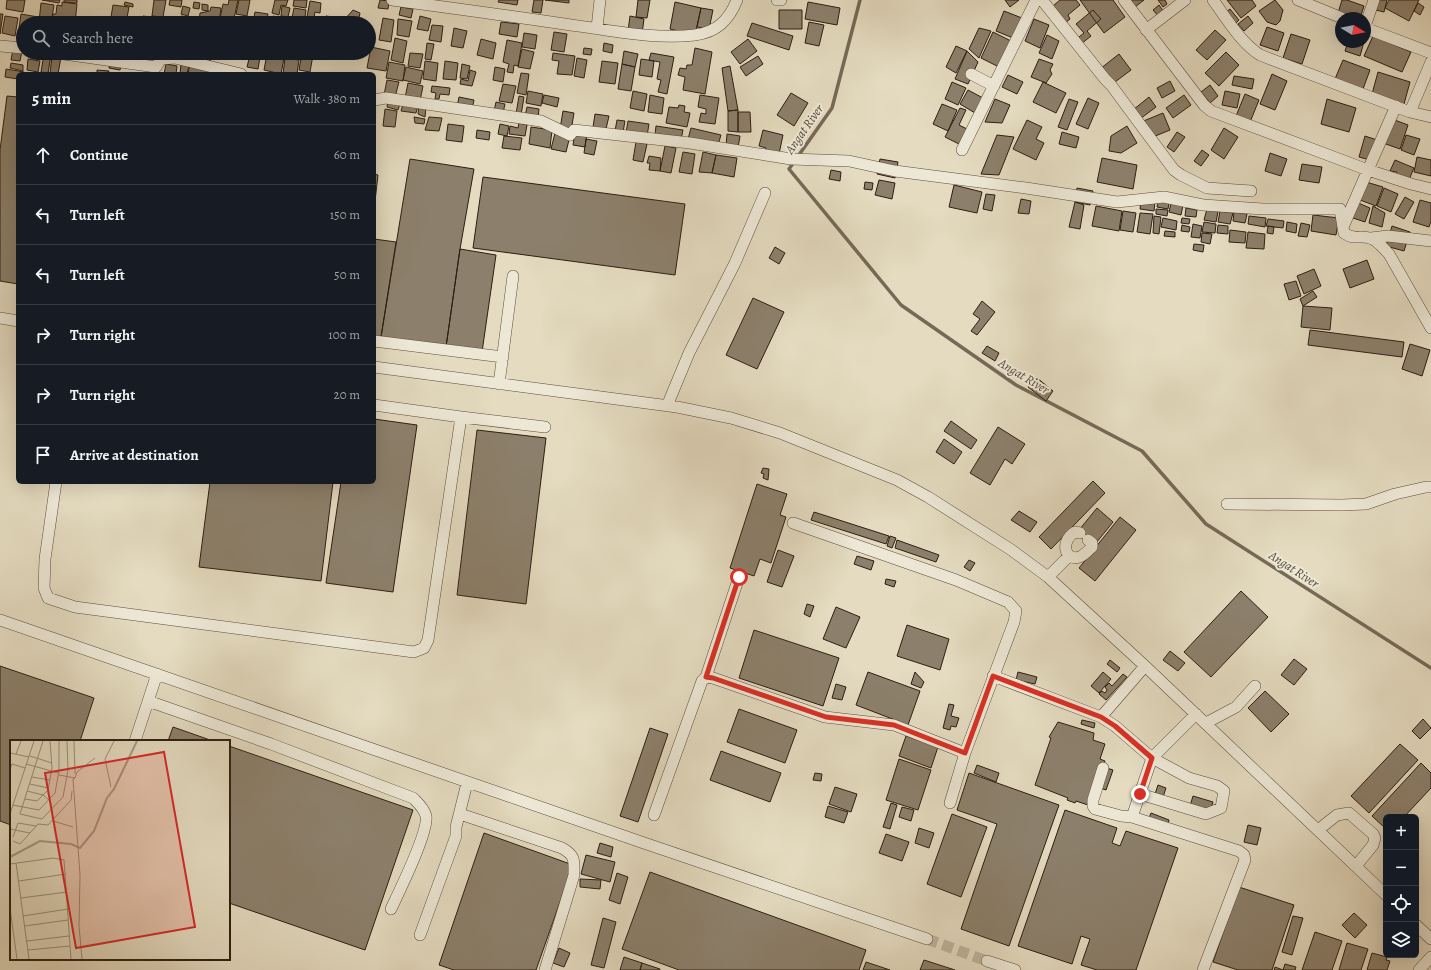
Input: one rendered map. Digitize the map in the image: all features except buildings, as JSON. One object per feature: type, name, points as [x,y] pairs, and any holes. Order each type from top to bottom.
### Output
[{"type":"street","points":[[392,0],[459,4],[652,36],[696,35],[710,30],[721,25],[727,18],[737,0]]},
{"type":"street","points":[[597,28],[600,0]]},
{"type":"street","points":[[962,150],[1036,0]]},
{"type":"street","points":[[1042,0],[1111,85],[1174,170],[1181,176],[1207,188],[1251,191]]},
{"type":"street","points":[[1124,0],[1204,105],[1211,111],[1368,170],[1411,184],[1431,188]]},
{"type":"street","points":[[1146,30],[1185,0]]},
{"type":"street","points":[[1213,0],[1252,50],[1260,55],[1410,112],[1431,117]]},
{"type":"street","points":[[1370,12],[1374,0]]},
{"type":"street","points":[[1303,1],[1335,15]]},
{"type":"street","points":[[1371,29],[1431,53]]},
{"type":"street","points":[[0,46],[16,47]]},
{"type":"street","points":[[106,60],[156,67],[160,60]]},
{"type":"street","points":[[183,60],[233,72]]},
{"type":"street","points":[[1410,112],[1431,62]]},
{"type":"street","points":[[972,74],[994,86]]},
{"type":"street","points":[[376,100],[386,98],[541,121],[570,135],[574,130],[636,136],[791,159],[849,161],[895,171],[1026,188],[1117,202],[1164,197],[1203,205],[1248,208],[1340,209],[1344,233],[1349,237],[1371,238],[1388,236],[1431,241]]},
{"type":"street","points":[[1344,233],[1343,227],[1396,106]]},
{"type":"street","points":[[667,406],[689,353],[735,263],[765,193]]},
{"type":"street","points":[[1371,238],[1383,247],[1389,254],[1431,328]]},
{"type":"street","points":[[499,384],[513,276]]},
{"type":"street","points":[[0,318],[16,321]]},
{"type":"street","points":[[376,340],[503,357]]},
{"type":"street","points":[[376,367],[667,406],[731,418],[773,431],[860,464],[897,480],[928,497],[1010,549],[1048,577],[1206,723],[1383,892]]},
{"type":"street","points":[[376,404],[461,417],[545,427]]},
{"type":"street","points":[[56,484],[45,559],[44,588],[48,598],[75,607],[414,652],[424,648],[428,640],[461,417]]},
{"type":"street","points":[[1227,504],[1366,504],[1395,494],[1431,487]]},
{"type":"street","points":[[793,523],[956,580],[1008,602],[1016,611],[1014,622],[965,753],[950,804]]},
{"type":"street","points":[[1075,532],[1084,536],[1092,544],[1092,547],[1081,557],[1075,558],[1069,556],[1065,549],[1067,539],[1075,532]]},
{"type":"street","points":[[1048,577],[1069,556]]},
{"type":"street","points":[[654,815],[702,681],[706,677],[739,577]]},
{"type":"street","points":[[0,620],[467,783],[927,939]]},
{"type":"street","points":[[1101,717],[1145,666]]},
{"type":"street","points":[[135,740],[157,674]]},
{"type":"street","points":[[993,676],[1101,717],[1152,758],[1189,778],[1217,786],[1224,791],[1221,808],[1206,814],[1140,794]]},
{"type":"street","points":[[706,677],[713,678],[826,717],[894,725],[965,753]]},
{"type":"street","points":[[1206,723],[1236,707],[1256,686]]},
{"type":"street","points":[[148,702],[271,744],[413,798],[422,808],[426,817],[422,838],[391,909]]},
{"type":"street","points":[[1132,817],[1152,758],[1196,714]]},
{"type":"street","points":[[1102,768],[1093,800],[1093,806],[1095,809],[1121,816],[1132,817],[1239,851],[1244,855],[1245,860],[1203,970]]},
{"type":"street","points":[[420,935],[456,836],[456,827],[467,783]]},
{"type":"street","points":[[1318,830],[1337,815],[1348,813],[1373,834],[1375,838],[1373,846],[1356,866]]},
{"type":"street","points":[[460,814],[562,848],[570,852],[574,859],[574,875],[545,970]]},
{"type":"street","points":[[1419,928],[1431,939]]},
{"type":"street","points":[[1419,970],[1431,957]]},
{"type":"street","points":[[987,961],[1015,970]]},
{"type":"waterway","name":"Angat River","points":[[860,0],[832,108],[789,169],[901,305],[1016,385],[1142,451],[1206,524],[1431,668]]},
{"type":"tunnel","points":[[927,939],[987,961]]},
{"type":"route","points":[[739,577],[706,677],[713,678],[826,717],[894,725],[965,753],[993,676],[1093,712],[1115,726],[1152,758],[1140,794]]}]
